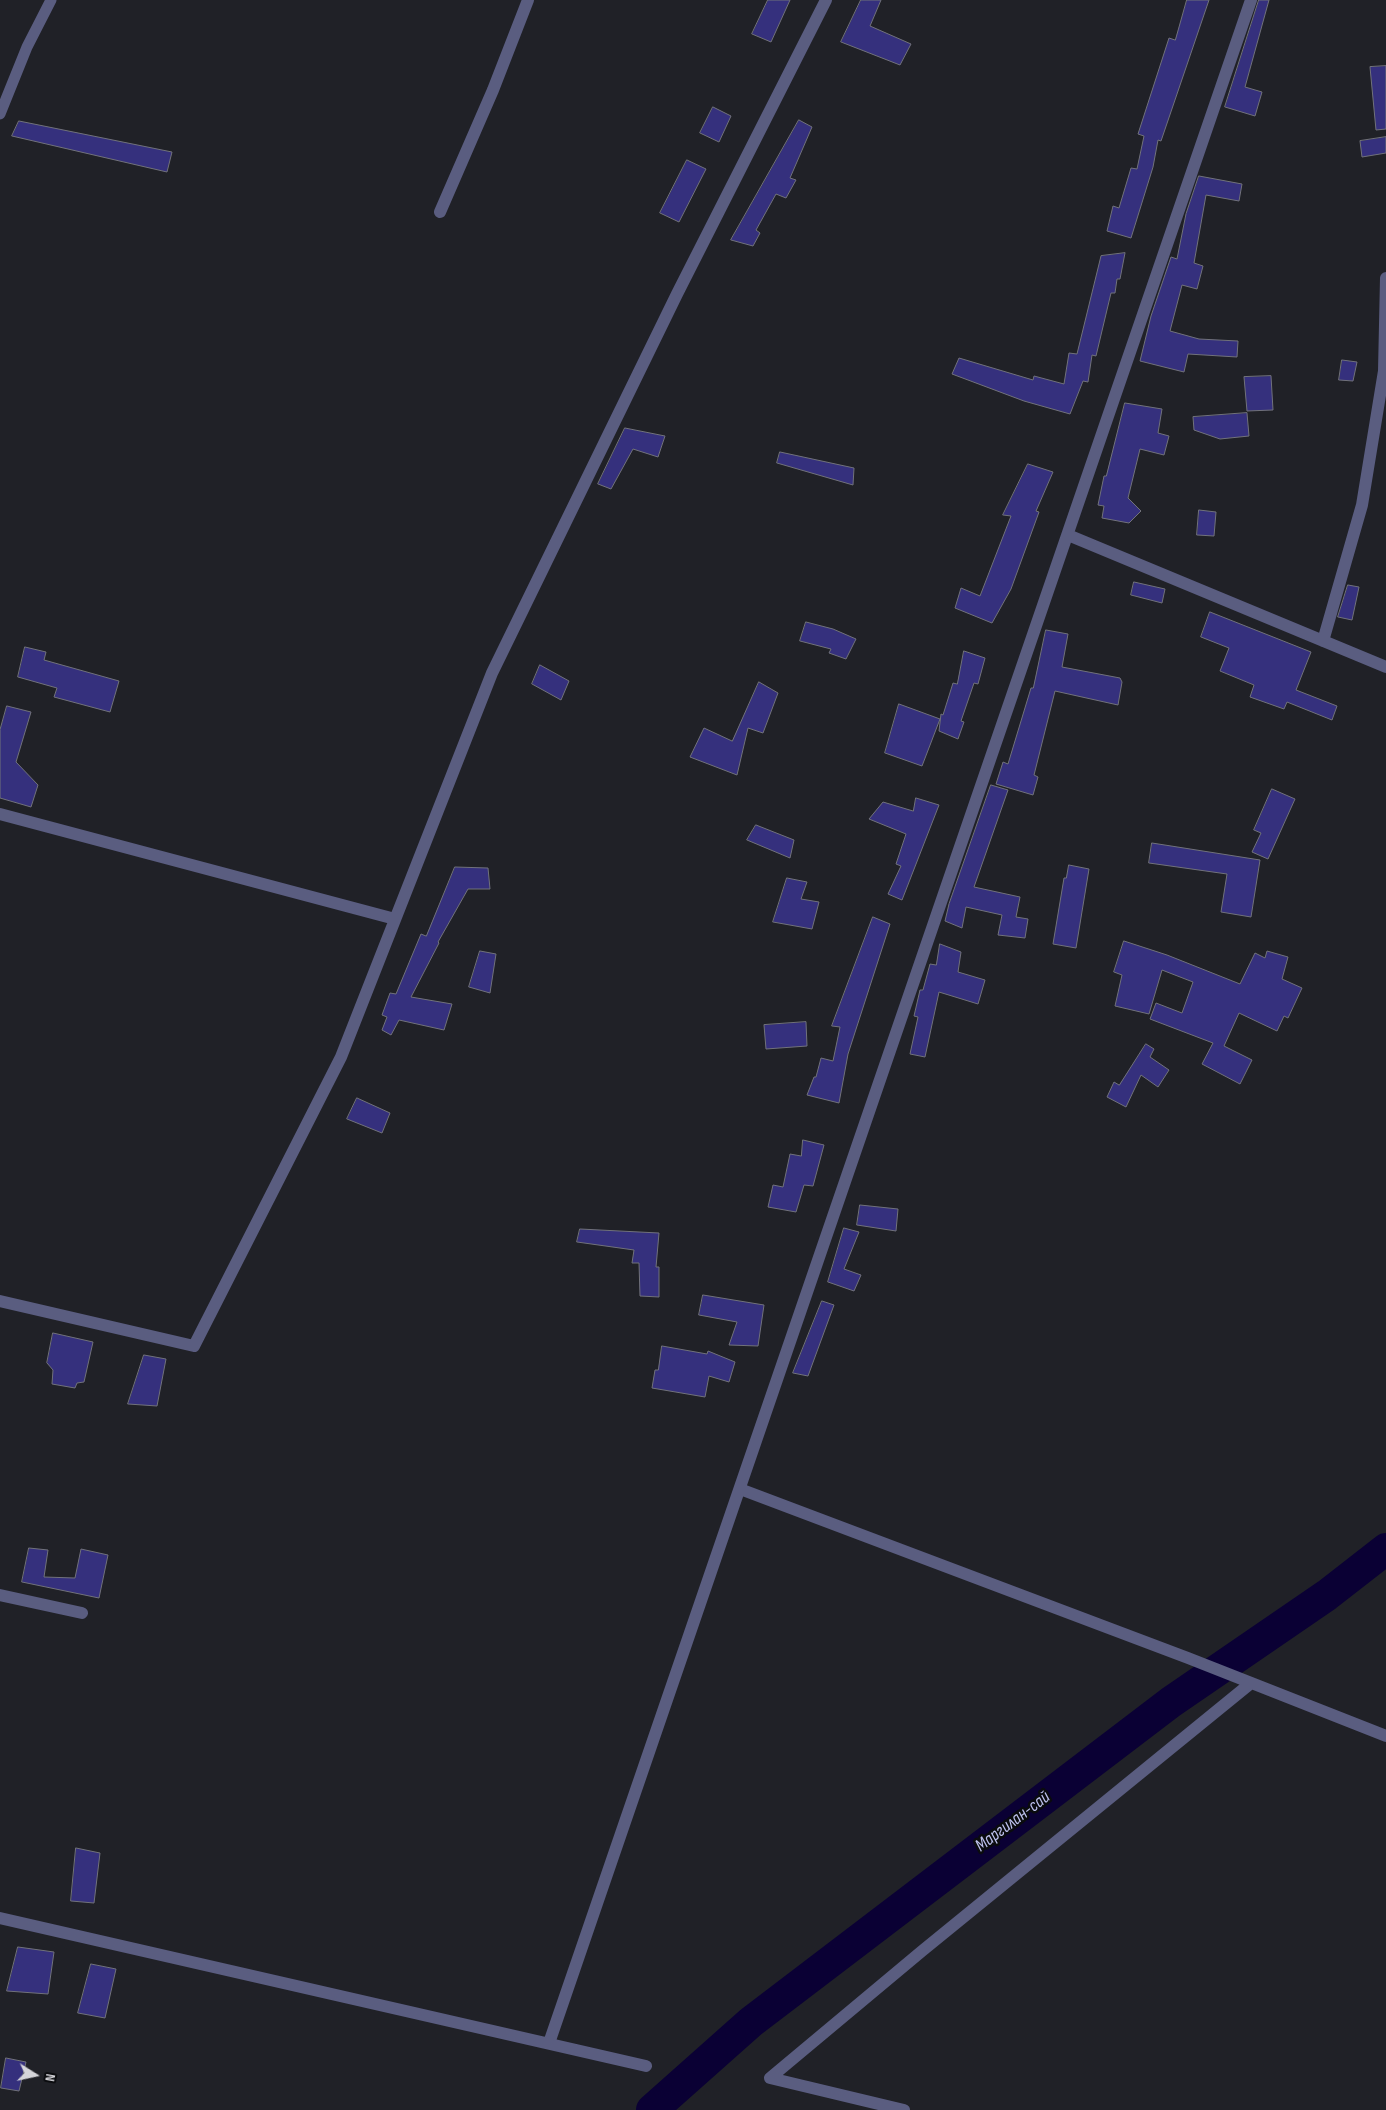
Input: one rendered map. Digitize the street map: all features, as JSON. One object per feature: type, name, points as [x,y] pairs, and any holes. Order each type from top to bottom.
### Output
[{"type":"street","points":[[440,212],[494,90],[528,0]]},
{"type":"street","points":[[0,1301],[194,1346],[342,1057],[492,673],[677,294],[826,0]]},
{"type":"street","points":[[549,2044],[1251,0]]},
{"type":"street","points":[[1323,641],[1362,505],[1385,371],[1386,278]]},
{"type":"street","points":[[1068,535],[1386,667]]},
{"type":"street","points":[[0,814],[396,920]]},
{"type":"street","points":[[740,1489],[1386,1736]]},
{"type":"street","points":[[0,1595],[82,1613]]},
{"type":"street","points":[[904,2110],[770,2078],[922,1951],[1251,1683]]},
{"type":"street","points":[[0,1918],[646,2066]]},
{"type":"lane","points":[[0,114],[27,47],[51,0]]},
{"type":"building","points":[[768,0],[790,0],[771,42],[752,34]]},
{"type":"building","points":[[861,0],[881,0],[870,26],[911,44],[900,65],[841,42]]},
{"type":"building","points":[[1187,0],[1209,0],[1161,141],[1158,140],[1153,167],[1131,238],[1107,231],[1113,206],[1119,208],[1131,168],[1137,169],[1144,136],[1138,134],[1169,38],[1175,40]]},
{"type":"building","points":[[1259,0],[1269,0],[1245,87],[1262,92],[1255,116],[1225,107]]},
{"type":"building","points":[[1386,66],[1386,129],[1376,130],[1370,67]]},
{"type":"building","points":[[713,107],[731,116],[719,142],[700,133]]},
{"type":"building","points":[[799,120],[812,127],[790,178],[796,180],[786,198],[776,194],[756,230],[760,233],[753,246],[731,240]]},
{"type":"building","points":[[19,121],[172,152],[167,172],[12,136]]},
{"type":"building","points":[[1386,137],[1386,153],[1362,157],[1360,141]]},
{"type":"building","points":[[687,160],[706,169],[679,222],[660,213]]},
{"type":"building","points":[[1199,176],[1242,184],[1239,201],[1206,195],[1194,263],[1203,266],[1197,289],[1182,285],[1170,331],[1199,339],[1238,341],[1237,357],[1188,354],[1184,372],[1140,361],[1151,316],[1171,257],[1177,259],[1186,214]]},
{"type":"building","points":[[1125,253],[1120,279],[1117,279],[1115,293],[1111,293],[1096,356],[1092,355],[1088,382],[1083,381],[1070,414],[1024,401],[952,374],[959,358],[1033,380],[1034,376],[1064,384],[1069,353],[1077,354],[1101,256]]},
{"type":"building","points":[[1342,360],[1357,362],[1353,381],[1339,380]]},
{"type":"building","points":[[1271,376],[1273,410],[1247,411],[1244,377]]},
{"type":"building","points":[[1125,403],[1162,409],[1158,433],[1169,436],[1164,455],[1140,449],[1128,498],[1141,511],[1129,523],[1102,518],[1104,506],[1098,505],[1104,476],[1106,476]]},
{"type":"building","points":[[1247,413],[1249,436],[1220,439],[1194,430],[1193,417]]},
{"type":"building","points":[[625,428],[665,436],[658,457],[633,449],[611,489],[598,484]]},
{"type":"building","points":[[780,452],[854,468],[853,485],[777,463]]},
{"type":"building","points":[[1028,464],[1053,472],[1036,511],[1039,512],[1011,589],[992,623],[955,608],[961,588],[980,596],[1011,516],[1003,515]]},
{"type":"building","points":[[1199,510],[1216,512],[1214,536],[1197,535]]},
{"type":"building","points":[[1134,582],[1165,589],[1162,603],[1131,595]]},
{"type":"building","points":[[1348,585],[1359,587],[1352,620],[1338,617]]},
{"type":"building","points":[[1210,612],[1311,652],[1296,690],[1337,706],[1332,720],[1287,702],[1284,709],[1250,697],[1254,685],[1220,671],[1229,648],[1201,637]]},
{"type":"building","points":[[806,622],[833,629],[856,639],[846,659],[829,653],[831,649],[800,641]]},
{"type":"building","points":[[1046,630],[1068,634],[1062,667],[1120,678],[1122,682],[1118,705],[1055,691],[1034,775],[1038,777],[1033,795],[996,784],[1003,762],[1008,764],[1031,688],[1033,688]]},
{"type":"building","points":[[25,647],[46,652],[44,660],[119,681],[110,712],[54,697],[57,688],[18,677]]},
{"type":"building","points":[[964,651],[985,658],[978,684],[974,683],[961,721],[964,722],[958,739],[939,731],[941,714],[943,715],[953,683],[957,684]]},
{"type":"building","points":[[540,665],[569,681],[561,700],[532,684]]},
{"type":"building","points":[[759,682],[778,693],[763,733],[748,728],[737,775],[690,757],[704,728],[732,741]]},
{"type":"building","points":[[899,704],[940,719],[922,766],[885,753]]},
{"type":"building","points":[[7,706],[31,712],[16,762],[38,785],[31,807],[0,798],[0,730]]},
{"type":"building","points":[[991,785],[1008,790],[974,887],[1020,897],[1016,917],[1028,919],[1025,938],[998,935],[1002,915],[966,907],[962,928],[945,921],[949,904]]},
{"type":"building","points":[[1272,789],[1295,799],[1268,859],[1252,852],[1261,833],[1254,830]]},
{"type":"building","points":[[916,798],[939,805],[902,900],[888,894],[901,866],[896,864],[906,834],[869,819],[883,802],[913,811]]},
{"type":"building","points":[[756,825],[794,840],[790,858],[747,840]]},
{"type":"building","points":[[1152,843],[1260,860],[1251,917],[1221,912],[1227,874],[1149,863]]},
{"type":"building","points":[[1069,865],[1089,869],[1076,948],[1053,944],[1064,878],[1066,878]]},
{"type":"building","points":[[455,867],[488,868],[490,889],[468,889],[438,942],[411,997],[452,1004],[444,1030],[399,1020],[391,1035],[382,1030],[387,1017],[382,1015],[390,993],[396,994],[421,934],[426,936]]},
{"type":"building","points":[[787,878],[807,882],[801,899],[819,902],[812,929],[773,922]]},
{"type":"building","points":[[873,917],[890,924],[848,1054],[839,1103],[807,1095],[814,1077],[816,1077],[821,1058],[833,1061],[840,1027],[832,1026]]},
{"type":"building","points":[[1124,941],[1167,955],[1240,984],[1255,953],[1265,958],[1267,951],[1288,957],[1282,979],[1302,988],[1288,1018],[1284,1016],[1277,1031],[1239,1013],[1224,1046],[1252,1060],[1240,1084],[1202,1064],[1213,1043],[1150,1019],[1156,1003],[1182,1013],[1193,982],[1162,970],[1149,1014],[1115,1006],[1122,975],[1114,972]]},
{"type":"building","points":[[940,944],[961,952],[958,972],[985,980],[978,1004],[939,992],[925,1057],[910,1054],[918,1017],[914,1016],[920,990],[923,990],[930,964],[936,965]]},
{"type":"building","points":[[480,951],[496,954],[490,993],[469,987]]},
{"type":"building","points":[[806,1022],[807,1046],[766,1049],[764,1025]]},
{"type":"building","points":[[1146,1044],[1154,1049],[1150,1057],[1169,1070],[1158,1087],[1141,1075],[1126,1107],[1107,1097],[1114,1082],[1119,1085]]},
{"type":"building","points":[[357,1098],[390,1113],[382,1133],[347,1119]]},
{"type":"building","points":[[803,1140],[824,1145],[813,1186],[804,1185],[796,1212],[768,1207],[773,1185],[783,1187],[790,1154],[801,1156]]},
{"type":"building","points":[[860,1205],[898,1209],[896,1231],[857,1225]]},
{"type":"building","points":[[844,1228],[859,1232],[844,1269],[861,1275],[854,1291],[828,1282]]},
{"type":"building","points":[[580,1229],[659,1233],[656,1267],[659,1267],[659,1297],[640,1296],[639,1263],[632,1263],[634,1250],[577,1242]]},
{"type":"building","points":[[703,1295],[764,1305],[758,1346],[729,1345],[737,1322],[699,1315]]},
{"type":"building","points":[[822,1301],[834,1305],[808,1376],[793,1373]]},
{"type":"building","points":[[53,1333],[93,1342],[84,1382],[77,1383],[75,1388],[52,1384],[53,1370],[47,1363]]},
{"type":"building","points":[[662,1346],[707,1354],[708,1351],[735,1362],[729,1382],[709,1376],[705,1397],[652,1388],[655,1370],[658,1370]]},
{"type":"building","points":[[144,1355],[166,1359],[157,1406],[128,1404]]},
{"type":"building","points":[[29,1548],[48,1550],[44,1577],[75,1578],[81,1549],[108,1555],[99,1598],[22,1582]]},
{"type":"building","points":[[76,1848],[100,1853],[94,1903],[71,1901]]},
{"type":"building","points":[[18,1947],[54,1952],[48,1994],[7,1991]]},
{"type":"building","points":[[91,1964],[116,1969],[105,2018],[78,2013]]},
{"type":"building","points":[[6,2058],[26,2062],[19,2091],[1,2088]]},
{"type":"waterway","name":"Маргилан-сай","points":[[652,2110],[751,2022],[1171,1702],[1327,1595],[1386,1549]]}]
